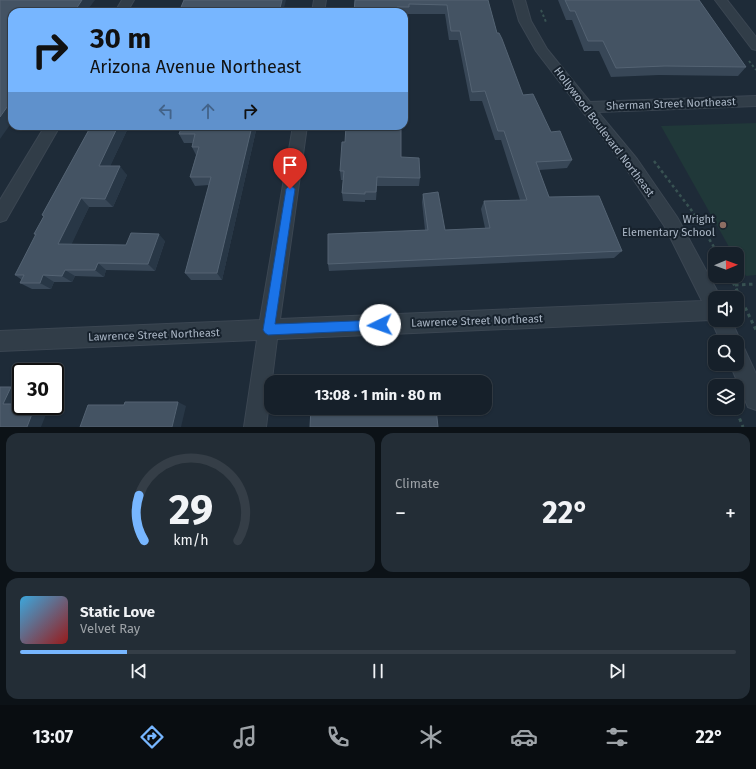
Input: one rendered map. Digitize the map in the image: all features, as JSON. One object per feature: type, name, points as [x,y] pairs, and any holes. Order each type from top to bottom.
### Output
[{"type":"street","name":"Hollywood Boulevard Northeast","points":[[519,0],[525,21],[542,51],[631,163],[671,222],[708,293]]},
{"type":"street","points":[[721,0],[756,46]]},
{"type":"street","name":"Sherman Street Northeast","points":[[586,107],[756,101]]},
{"type":"street","points":[[0,215],[51,130]]},
{"type":"street","points":[[255,427],[268,330],[299,130]]},
{"type":"street","name":"Lawrence Street Northeast","points":[[0,341],[708,310]]},
{"type":"street","points":[[744,371],[756,398]]},
{"type":"path","points":[[540,7],[548,26]]},
{"type":"path","points":[[756,284],[735,285],[756,330]]},
{"type":"path","points":[[739,415],[743,427]]},
{"type":"green space","points":[[756,123],[756,275],[746,276],[744,272],[744,247],[729,247],[661,126]]},
{"type":"building","points":[[0,0],[82,0],[77,8],[8,8],[8,106],[0,117]]},
{"type":"building","points":[[184,0],[282,0],[280,8],[181,8]]},
{"type":"building","points":[[355,0],[488,0],[497,33],[499,33],[502,39],[523,95],[533,94],[551,132],[560,131],[572,160],[536,162],[549,197],[599,196],[622,251],[328,264],[328,234],[428,230],[423,194],[438,192],[445,230],[490,228],[484,201],[527,200],[504,131],[498,131],[485,91],[472,92],[460,31],[451,31],[447,5],[409,4],[409,7],[397,8],[354,8]]},
{"type":"building","points":[[565,0],[699,0],[746,67],[665,66],[616,68],[603,41],[588,41],[575,11],[570,11]]},
{"type":"building","points":[[89,130],[116,130],[99,166],[120,166],[105,199],[81,198],[58,244],[126,245],[131,233],[159,234],[148,264],[98,263],[95,270],[65,270],[62,276],[43,275],[40,283],[20,283],[24,275],[15,275],[36,234],[34,234],[44,216],[42,215]]},
{"type":"building","points":[[180,130],[251,130],[217,273],[185,273],[211,177],[190,177],[199,147],[192,147],[195,134],[179,134]]},
{"type":"building","points":[[346,130],[401,130],[401,157],[419,158],[420,178],[377,177],[376,192],[365,192],[365,194],[342,193],[344,171],[340,171],[342,142],[345,142]]},
{"type":"building","points":[[0,387],[11,387],[3,404],[12,404],[12,415],[32,415],[27,427],[0,427]]},
{"type":"building","points":[[125,402],[178,402],[172,427],[80,427],[88,405],[124,405]]},
{"type":"building","points":[[311,415],[437,415],[438,427],[310,427]]},
{"type":"place","name":"Wright Elementary School","points":[[723,225]]},
{"type":"route","points":[[290,189],[268,330],[380,325]]}]
